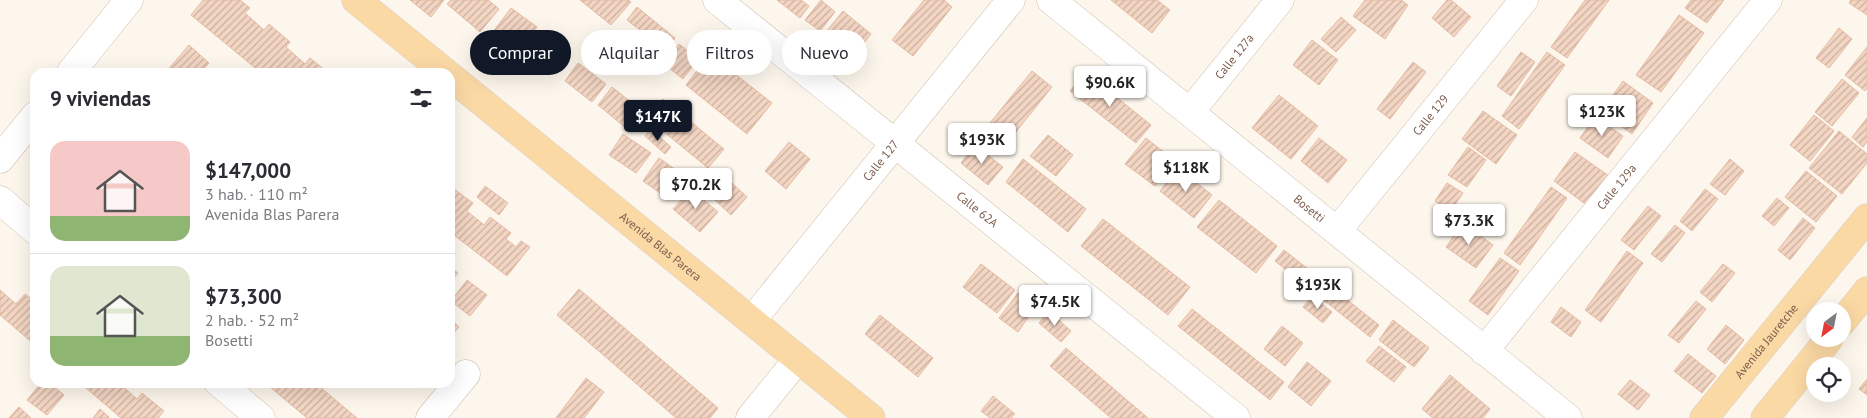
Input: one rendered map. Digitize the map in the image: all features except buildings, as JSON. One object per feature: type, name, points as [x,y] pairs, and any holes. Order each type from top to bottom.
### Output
[{"type":"main road","points":[[356,0],[440,68]]},
{"type":"main road","name":"Avenida Blas Parera","points":[[455,80],[871,418]]},
{"type":"main road","name":"Avenida Jauretche","points":[[1704,418],[1867,218]]},
{"type":"main road","points":[[1851,311],[1867,292]]},
{"type":"main road","points":[[1765,418],[1822,348]]},
{"type":"street","points":[[74,68],[129,0]]},
{"type":"street","name":"Calle 62A","points":[[717,0],[1236,418]]},
{"type":"street","name":"Calle 127","points":[[752,320],[1011,0]]},
{"type":"street","name":"Bosetti","points":[[1051,0],[1568,418]]},
{"type":"street","name":"Calle 127a","points":[[1190,112],[1280,0]]},
{"type":"street","name":"Calle 129","points":[[1337,231],[1524,0]]},
{"type":"street","name":"Calle 129a","points":[[1484,351],[1768,0]]},
{"type":"street","points":[[0,159],[30,122]]},
{"type":"street","points":[[0,200],[30,226]]},
{"type":"street","points":[[750,418],[798,359]]},
{"type":"street","points":[[455,387],[466,374]]},
{"type":"street","points":[[225,388],[261,418]]},
{"type":"street","points":[[430,418],[455,388]]}]
